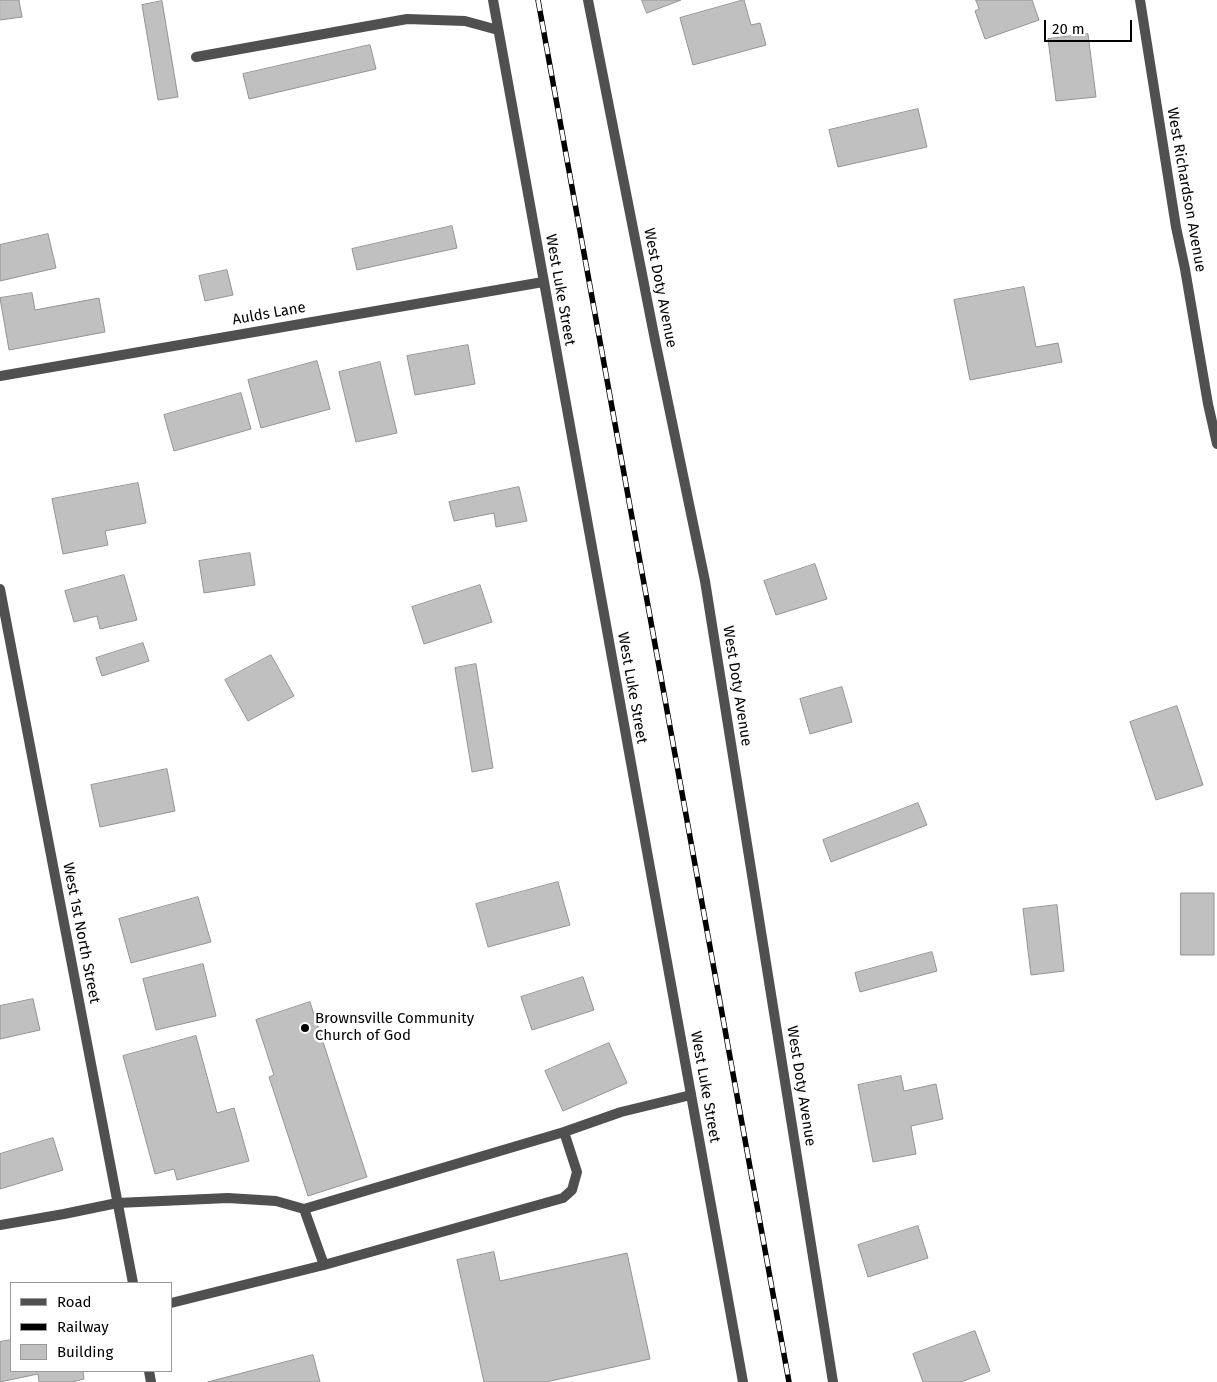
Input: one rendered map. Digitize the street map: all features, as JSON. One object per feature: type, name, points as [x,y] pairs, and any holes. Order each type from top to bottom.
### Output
[{"type":"street","name":"West Luke Street","points":[[493,0],[743,1382]]},
{"type":"street","name":"West Doty Avenue","points":[[588,0],[705,581],[833,1382]]},
{"type":"street","name":"West Richardson Avenue","points":[[1140,0],[1176,227],[1212,403],[1217,444]]},
{"type":"street","points":[[196,57],[407,19],[465,22],[498,30]]},
{"type":"street","name":"Aulds Lane","points":[[0,376],[544,282]]},
{"type":"street","name":"West 1st North Street","points":[[0,588],[132,1282]]},
{"type":"street","points":[[0,1225],[117,1203],[228,1198],[276,1201],[304,1209],[564,1132],[621,1112],[691,1094]]},
{"type":"street","points":[[172,1303],[324,1265],[563,1198],[572,1190],[577,1172],[564,1132]]},
{"type":"street","points":[[304,1209],[324,1265]]},
{"type":"building","points":[[0,0],[19,0],[22,17],[0,20]]},
{"type":"building","points":[[642,0],[681,0],[647,13]]},
{"type":"building","points":[[744,0],[751,25],[760,23],[766,45],[693,65],[680,18]]},
{"type":"building","points":[[976,0],[1032,0],[1039,20],[985,39],[975,11],[979,9]]},
{"type":"building","points":[[162,1],[178,97],[158,100],[142,5]]},
{"type":"building","points":[[1088,34],[1096,97],[1056,101],[1048,39]]},
{"type":"building","points":[[370,45],[376,69],[249,99],[243,74]]},
{"type":"building","points":[[918,109],[927,147],[838,167],[829,130]]},
{"type":"building","points":[[452,226],[457,248],[357,270],[352,249]]},
{"type":"building","points":[[48,234],[56,268],[0,281],[0,245]]},
{"type":"building","points":[[227,270],[233,295],[205,301],[199,276]]},
{"type":"building","points":[[1024,287],[1036,347],[1058,343],[1062,362],[970,380],[954,300]]},
{"type":"building","points":[[32,293],[35,310],[99,298],[105,332],[9,350],[0,298]]},
{"type":"building","points":[[468,345],[475,384],[415,395],[407,356]]},
{"type":"building","points":[[317,361],[330,409],[261,428],[248,380]]},
{"type":"building","points":[[380,362],[397,433],[356,442],[339,372]]},
{"type":"building","points":[[241,393],[251,429],[174,451],[164,415]]},
{"type":"building","points":[[138,483],[146,523],[105,531],[108,545],[63,554],[52,499]]},
{"type":"building","points":[[519,487],[527,521],[496,527],[494,513],[454,521],[449,502]]},
{"type":"building","points":[[250,553],[255,585],[204,593],[199,561]]},
{"type":"building","points":[[815,564],[827,599],[776,615],[764,581]]},
{"type":"building","points":[[124,575],[137,620],[100,629],[97,616],[74,622],[65,591]]},
{"type":"building","points":[[480,585],[492,622],[424,644],[412,607]]},
{"type":"building","points":[[143,643],[149,661],[102,676],[96,658]]},
{"type":"building","points":[[271,655],[294,696],[248,721],[225,680]]},
{"type":"building","points":[[476,664],[493,768],[472,772],[455,668]]},
{"type":"building","points":[[842,687],[852,722],[810,734],[800,699]]},
{"type":"building","points":[[1177,706],[1203,785],[1156,800],[1130,722]]},
{"type":"building","points":[[167,769],[175,811],[100,827],[91,785]]},
{"type":"building","points":[[918,803],[927,825],[831,862],[823,840]]},
{"type":"building","points":[[558,882],[570,925],[488,947],[476,904]]},
{"type":"building","points":[[1181,893],[1214,893],[1214,955],[1181,955]]},
{"type":"building","points":[[198,897],[211,942],[131,963],[119,919]]},
{"type":"building","points":[[1057,905],[1064,971],[1031,975],[1023,909]]},
{"type":"building","points":[[932,952],[937,971],[860,992],[855,973]]},
{"type":"building","points":[[203,964],[216,1016],[156,1030],[143,979]]},
{"type":"building","points":[[583,977],[594,1010],[532,1030],[521,997]]},
{"type":"building","points":[[33,999],[40,1030],[0,1039],[0,1006]]},
{"type":"building","points":[[310,1002],[367,1177],[308,1196],[269,1077],[274,1075],[256,1020]]},
{"type":"building","points":[[196,1036],[217,1113],[234,1108],[249,1161],[177,1180],[174,1169],[155,1174],[123,1056]]},
{"type":"building","points":[[609,1043],[627,1083],[563,1111],[545,1071]]},
{"type":"building","points":[[901,1076],[904,1091],[936,1084],[943,1119],[911,1126],[916,1154],[873,1162],[858,1085]]},
{"type":"building","points":[[53,1138],[63,1170],[0,1189],[0,1154]]},
{"type":"building","points":[[918,1226],[928,1258],[868,1277],[858,1245]]},
{"type":"building","points":[[494,1252],[500,1281],[627,1253],[650,1359],[546,1382],[484,1382],[457,1260]]},
{"type":"building","points":[[975,1331],[990,1371],[961,1382],[923,1382],[913,1354]]},
{"type":"building","points":[[10,1340],[10,1372],[83,1372],[84,1379],[72,1382],[39,1382],[38,1374],[0,1382],[0,1342]]},
{"type":"building","points":[[313,1355],[320,1382],[208,1382]]},
{"type":"railway","points":[[538,0],[789,1382]]},
{"type":"place","name":"Brownsville Community Church of God","points":[[305,1028]]}]
